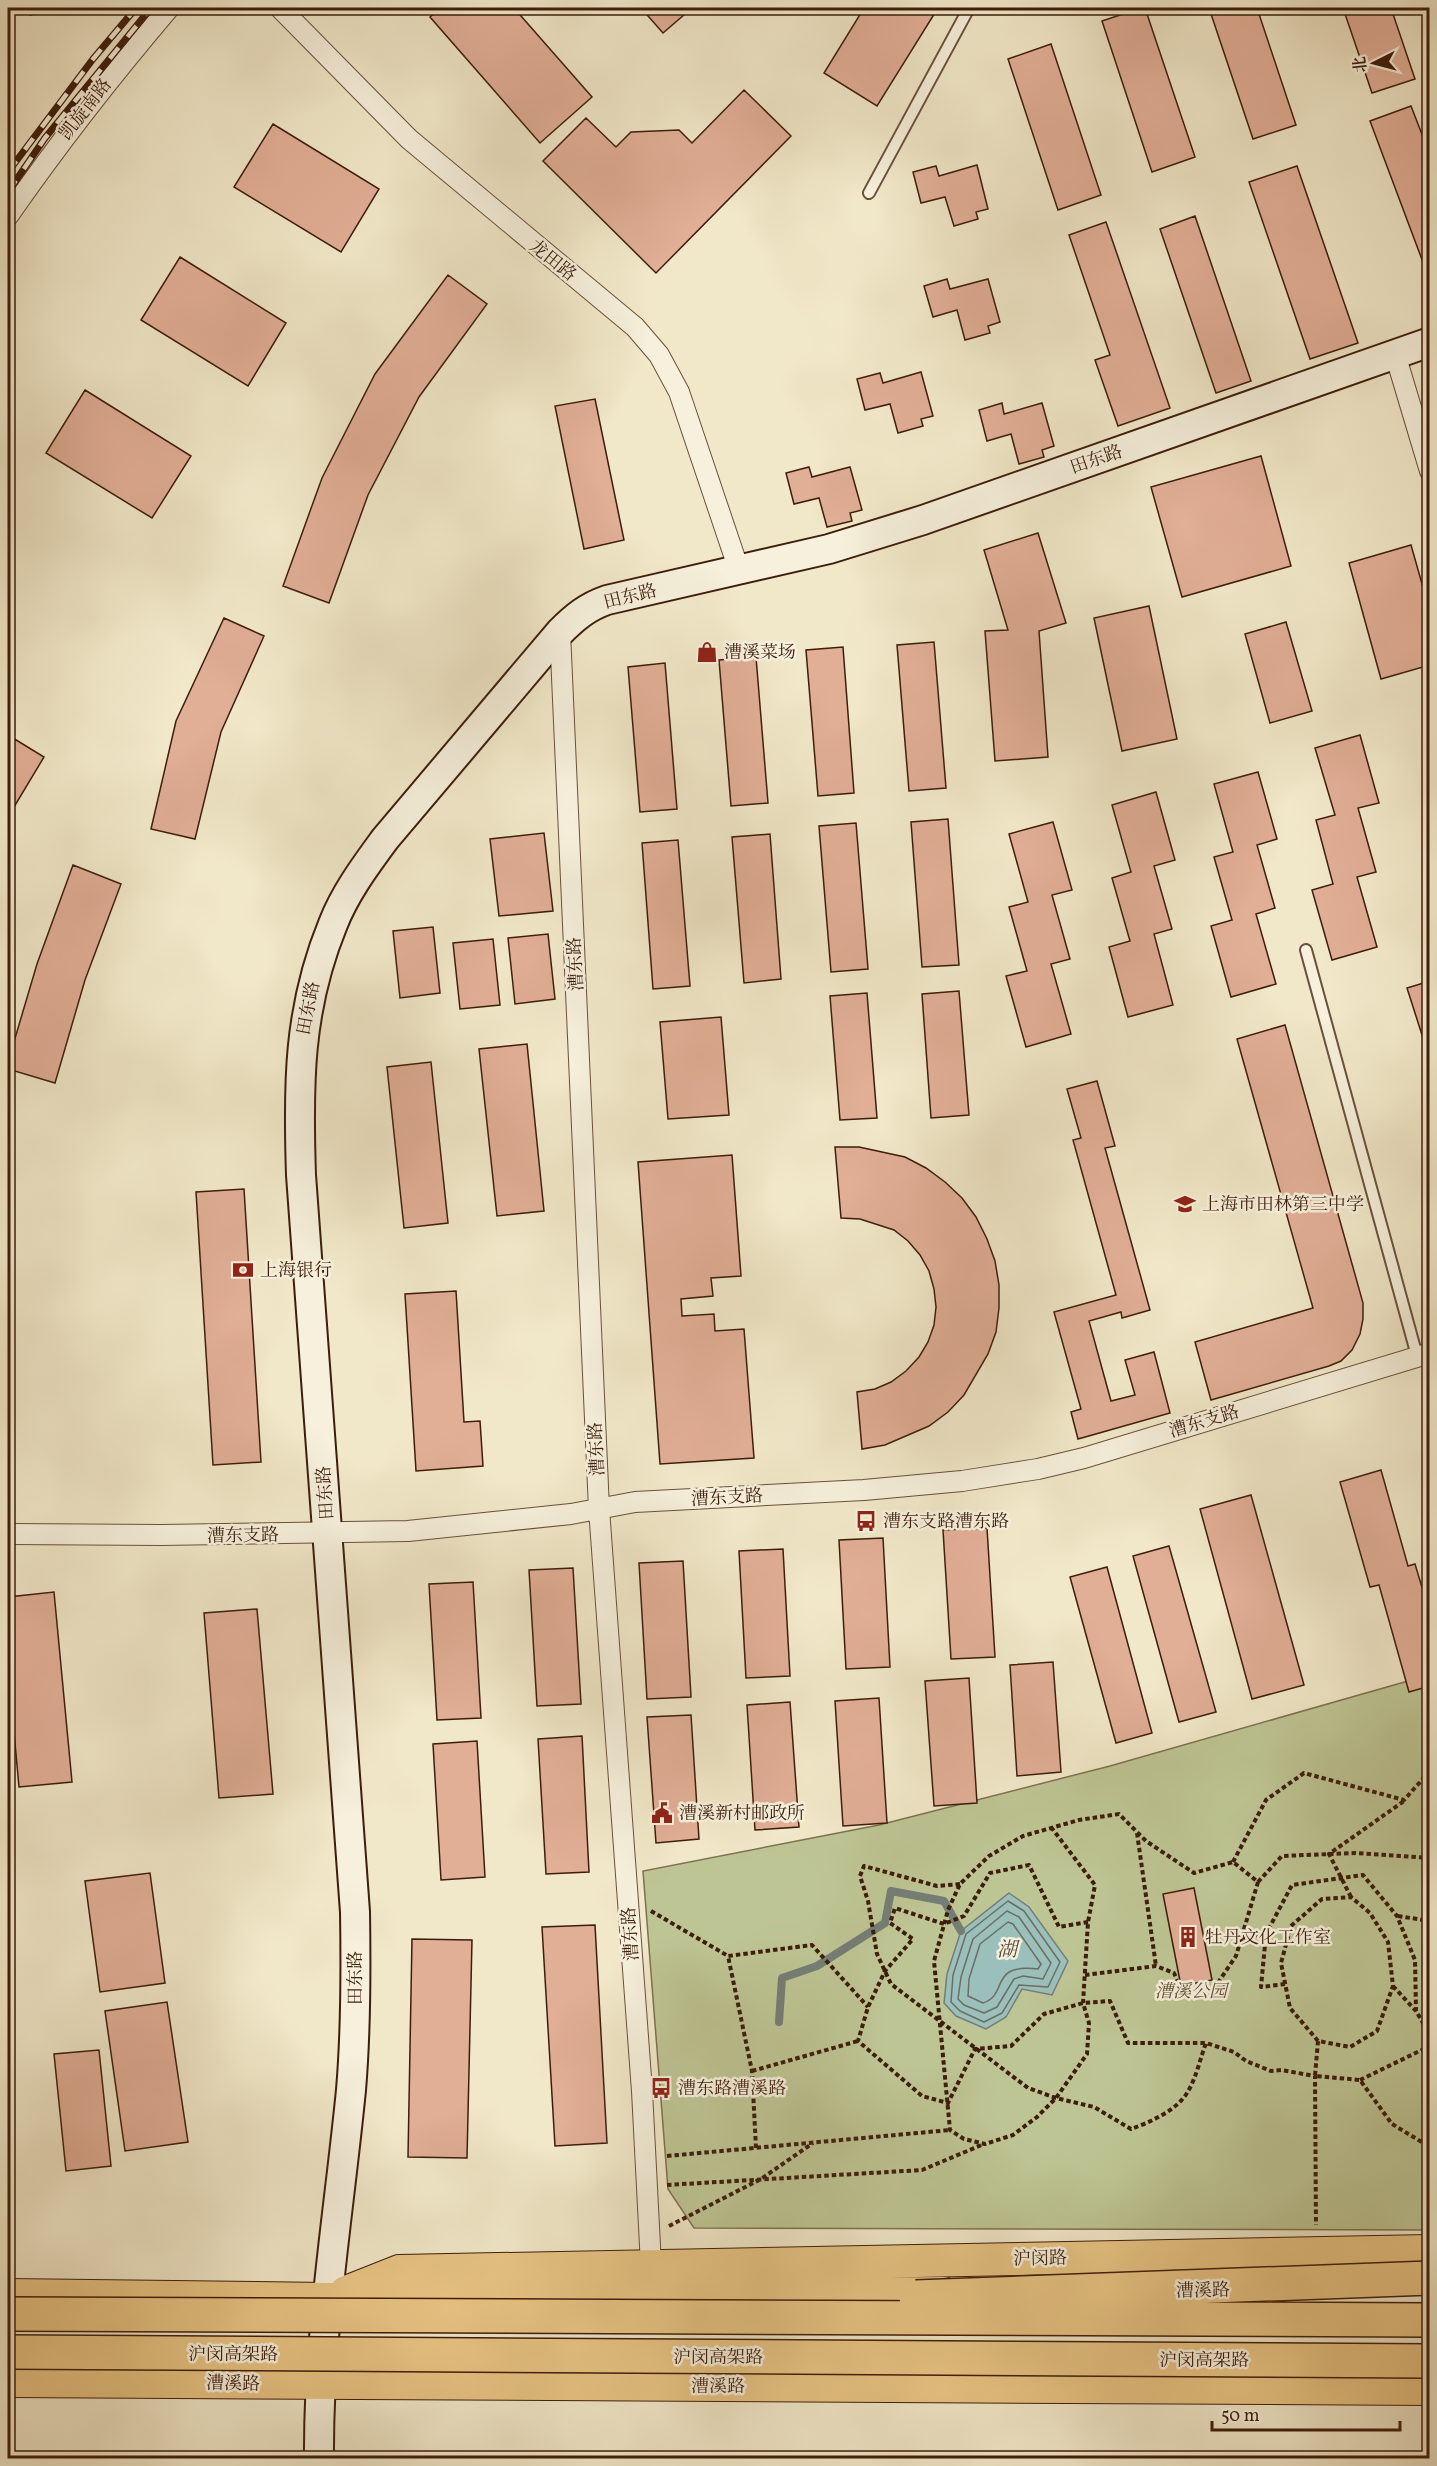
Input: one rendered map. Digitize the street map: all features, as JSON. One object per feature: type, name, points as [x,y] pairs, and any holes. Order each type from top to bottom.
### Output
[{"type":"highway","points":[[406,2316],[1430,2278]]},
{"type":"highway","points":[[8,2314],[1430,2320]]},
{"type":"highway","name":"沪闵高架路","points":[[8,2352],[1430,2361]]},
{"type":"main road","name":"漕溪路","points":[[328,2299],[399,2271],[650,2250]]},
{"type":"main road","name":"沪闵路","points":[[650,2250],[1317,2253],[1430,2251]]},
{"type":"main road","name":"漕溪路","points":[[8,2295],[328,2299],[1430,2288]]},
{"type":"main road","name":"漕溪路","points":[[8,2381],[1430,2389]]},
{"type":"street","name":"凯旋南路","points":[[8,216],[110,77],[169,8]]},
{"type":"street","name":"龙田路","points":[[280,8],[409,139],[635,327],[659,355],[679,392],[739,570]]},
{"type":"street","name":"田东路","points":[[319,2458],[321,2384],[350,2099],[356,2004],[355,1912],[301,1175],[299,1104],[302,1040],[314,975],[333,922],[360,873],[385,839],[560,633],[575,617],[591,606],[607,600],[829,549],[923,520],[1430,342]]},
{"type":"street","points":[[1395,354],[1430,471]]},
{"type":"street","name":"漕东路","points":[[560,633],[599,1509],[628,1898],[650,2250]]},
{"type":"street","name":"漕东支路","points":[[8,1534],[328,1534],[408,1531],[549,1517],[635,1502],[864,1490],[962,1481],[1038,1469],[1084,1458],[1423,1355]]},
{"type":"lane","points":[[869,193],[969,8]]},
{"type":"lane","points":[[1306,950],[1423,1355]]},
{"type":"path","points":[[1329,1854],[1404,1800],[1430,1771]]},
{"type":"path","points":[[950,2130],[934,1961],[948,1910],[960,1884],[989,1856],[1023,1836],[1051,1827],[1119,1814],[1146,1841],[1194,1873],[1233,1862],[1266,1800],[1304,1773],[1404,1800]]},
{"type":"path","points":[[647,2186],[922,2170],[1013,2135],[1037,2117],[1056,2098],[1087,2054],[1089,2023],[1083,2003],[1088,1922],[1095,1884],[1051,1827]]},
{"type":"path","points":[[1136,1831],[1156,1966]]},
{"type":"path","points":[[1085,1975],[1156,1966],[1174,1973],[1182,1992],[1215,1987],[1236,1956],[1258,1882],[1282,1856],[1355,1853],[1430,1858]]},
{"type":"path","points":[[1329,1854],[1351,1897],[1370,1913],[1388,1942],[1393,1986],[1377,2031],[1350,2047],[1318,2041],[1290,2008],[1281,1963],[1291,1926],[1322,1899],[1351,1897]]},
{"type":"path","points":[[1233,1862],[1258,1882]]},
{"type":"path","points":[[858,2041],[868,2007],[885,1971],[913,1939],[890,1923],[895,1908],[945,1924],[964,1916],[990,1873],[1029,1865],[1059,1927],[1088,1922]]},
{"type":"path","points":[[960,1884],[937,1886],[864,1866],[860,1876],[876,1948],[891,1984],[1028,2088],[1056,2098],[1094,2107],[1131,2129],[1172,2109],[1187,2094],[1206,2043]]},
{"type":"path","points":[[1285,1984],[1261,1987],[1266,1934],[1292,1885],[1363,1875],[1397,1916],[1415,1960],[1416,2011]]},
{"type":"path","points":[[628,1898],[728,1956],[812,1945],[868,2007]]},
{"type":"path","points":[[1397,1916],[1430,1921]]},
{"type":"path","points":[[1241,1938],[1266,1934]]},
{"type":"path","points":[[728,1956],[752,2071],[756,2148]]},
{"type":"path","points":[[1393,1986],[1416,2011],[1430,2035]]},
{"type":"path","points":[[975,2049],[1011,2046],[1044,2014],[1083,2003],[1110,2001],[1128,2043],[1206,2043],[1234,2052],[1246,2061],[1271,2071],[1281,2070],[1315,2076],[1360,2079],[1430,2046]]},
{"type":"path","points":[[752,2071],[858,2041]]},
{"type":"path","points":[[858,2041],[922,2096],[948,2103]]},
{"type":"path","points":[[1317,2253],[1315,2076],[1318,2041]]},
{"type":"path","points":[[948,2103],[975,2049]]},
{"type":"path","points":[[1360,2079],[1392,2124],[1430,2147]]},
{"type":"path","points":[[645,2158],[950,2130],[964,2139],[985,2144]]},
{"type":"path","points":[[650,2250],[761,2179],[813,2142]]},
{"type":"green space","name":"漕溪公园","points":[[1429,1675],[1429,2230],[694,2228],[668,2189],[643,1871],[879,1825],[1110,1766]]},
{"type":"water","name":"湖","points":[[1009,1893],[1029,1907],[1068,1961],[1052,1995],[1022,1989],[1006,2017],[986,2029],[956,2016],[944,2003],[947,1974],[961,1931]]},
{"type":"building","points":[[28,8],[60,8],[30,15]]},
{"type":"building","points":[[441,8],[514,8],[592,97],[540,143],[430,17]]},
{"type":"building","points":[[641,8],[692,8],[663,33]]},
{"type":"building","points":[[864,8],[938,8],[877,106],[824,73]]},
{"type":"building","points":[[1145,8],[1195,157],[1152,172],[1102,21]]},
{"type":"building","points":[[1209,8],[1257,8],[1296,125],[1253,139]]},
{"type":"building","points":[[1343,8],[1391,8],[1415,79],[1372,93]]},
{"type":"building","points":[[1051,44],[1101,195],[1058,210],[1008,59]]},
{"type":"building","points":[[744,90],[791,136],[656,273],[543,161],[586,118],[616,147],[631,132],[679,130],[692,143]]},
{"type":"building","points":[[1411,106],[1430,155],[1430,281],[1370,121]]},
{"type":"building","points":[[273,124],[379,189],[341,252],[234,187]]},
{"type":"building","points":[[977,165],[988,209],[976,212],[978,219],[954,226],[945,197],[921,203],[913,172],[936,166],[939,176]]},
{"type":"building","points":[[1297,166],[1358,343],[1310,359],[1249,182]]},
{"type":"building","points":[[1195,216],[1251,381],[1216,393],[1160,229]]},
{"type":"building","points":[[1106,222],[1170,408],[1118,426],[1095,360],[1110,355],[1069,235]]},
{"type":"building","points":[[180,257],[286,323],[248,386],[141,320]]},
{"type":"building","points":[[448,275],[487,304],[419,397],[368,495],[329,603],[283,586],[322,478],[375,374]]},
{"type":"building","points":[[947,279],[950,289],[988,279],[1000,322],[988,326],[990,333],[965,340],[957,310],[933,317],[924,286]]},
{"type":"building","points":[[921,372],[933,416],[921,419],[923,426],[898,433],[890,404],[865,410],[857,379],[880,373],[883,383]]},
{"type":"building","points":[[85,390],[191,456],[152,518],[46,453]]},
{"type":"building","points":[[595,399],[624,540],[584,549],[555,406]]},
{"type":"building","points":[[1002,403],[1004,414],[1042,403],[1054,446],[1042,450],[1044,457],[1019,464],[1011,434],[987,441],[979,410]]},
{"type":"building","points":[[1261,456],[1291,566],[1182,597],[1151,487]]},
{"type":"building","points":[[809,467],[812,477],[850,467],[862,510],[850,513],[852,521],[827,527],[819,498],[794,504],[786,473]]},
{"type":"building","points":[[1038,533],[1066,623],[1039,631],[1048,757],[995,761],[985,631],[1008,630],[984,550]]},
{"type":"building","points":[[1411,545],[1430,612],[1430,665],[1381,679],[1349,563]]},
{"type":"building","points":[[1149,606],[1177,739],[1122,751],[1094,618]]},
{"type":"building","points":[[224,618],[264,636],[221,732],[195,839],[151,829],[176,721]]},
{"type":"building","points":[[1286,622],[1312,711],[1270,723],[1245,634]]},
{"type":"building","points":[[934,642],[946,788],[909,791],[897,645]]},
{"type":"building","points":[[843,647],[854,793],[818,796],[806,650]]},
{"type":"building","points":[[756,657],[768,803],[731,806],[719,660]]},
{"type":"building","points":[[665,663],[677,809],[640,812],[628,667]]},
{"type":"building","points":[[8,735],[44,757],[8,817]]},
{"type":"building","points":[[1360,735],[1379,803],[1358,808],[1376,872],[1357,877],[1377,947],[1332,960],[1312,890],[1333,884],[1316,820],[1335,815],[1315,748]]},
{"type":"building","points":[[1258,772],[1277,839],[1257,845],[1275,908],[1256,914],[1276,984],[1231,997],[1211,926],[1232,920],[1214,857],[1233,852],[1214,784]]},
{"type":"building","points":[[1156,792],[1175,860],[1154,866],[1172,929],[1154,934],[1173,1005],[1128,1017],[1109,947],[1130,941],[1112,878],[1131,872],[1112,805]]},
{"type":"building","points":[[948,819],[959,965],[922,967],[911,822]]},
{"type":"building","points":[[1053,822],[1072,890],[1052,895],[1070,959],[1051,964],[1071,1034],[1026,1047],[1006,976],[1027,971],[1009,907],[1028,902],[1009,834]]},
{"type":"building","points":[[856,823],[868,969],[831,972],[819,826]]},
{"type":"building","points":[[544,833],[553,911],[499,916],[490,839]]},
{"type":"building","points":[[770,834],[781,979],[744,983],[732,837]]},
{"type":"building","points":[[678,840],[690,986],[653,989],[642,843]]},
{"type":"building","points":[[73,865],[121,884],[85,980],[55,1083],[8,1069],[8,1062],[37,964]]},
{"type":"building","points":[[433,927],[440,993],[400,998],[393,931]]},
{"type":"building","points":[[548,934],[555,999],[515,1004],[508,938]]},
{"type":"building","points":[[493,939],[500,1005],[460,1009],[453,943]]},
{"type":"building","points":[[1430,981],[1430,1060],[1407,988]]},
{"type":"building","points":[[959,991],[969,1115],[931,1118],[922,994]]},
{"type":"building","points":[[867,993],[877,1118],[840,1120],[830,996]]},
{"type":"building","points":[[721,1017],[729,1115],[668,1119],[660,1022]]},
{"type":"building","points":[[1285,1025],[1363,1303],[1363,1319],[1360,1334],[1352,1350],[1341,1361],[1211,1400],[1195,1342],[1313,1308],[1237,1039]]},
{"type":"building","points":[[527,1044],[544,1211],[497,1216],[479,1049]]},
{"type":"building","points":[[431,1062],[448,1223],[404,1228],[387,1067]]},
{"type":"building","points":[[1097,1081],[1115,1146],[1105,1148],[1150,1310],[1122,1318],[1121,1312],[1089,1321],[1111,1401],[1135,1395],[1125,1360],[1154,1352],[1170,1413],[1078,1439],[1071,1412],[1081,1409],[1054,1312],[1116,1295],[1073,1140],[1081,1138],[1067,1089]]},
{"type":"building","points":[[835,1147],[859,1147],[905,1157],[926,1168],[945,1182],[962,1198],[976,1217],[995,1261],[999,1285],[996,1332],[988,1354],[964,1395],[948,1412],[929,1426],[885,1445],[862,1449],[857,1392],[875,1389],[891,1382],[906,1371],[919,1357],[928,1342],[934,1325],[936,1307],[929,1271],[920,1255],[908,1241],[894,1230],[860,1219],[841,1218]]},
{"type":"building","points":[[732,1155],[741,1276],[711,1278],[713,1296],[681,1299],[682,1316],[714,1314],[715,1331],[744,1329],[754,1458],[660,1464],[638,1162]]},
{"type":"building","points":[[244,1189],[261,1462],[213,1465],[196,1192]]},
{"type":"building","points":[[456,1291],[464,1422],[480,1421],[483,1466],[416,1471],[405,1294]]},
{"type":"building","points":[[1381,1470],[1408,1566],[1415,1564],[1430,1614],[1430,1686],[1409,1692],[1379,1585],[1370,1587],[1340,1482]]},
{"type":"building","points":[[1251,1495],[1304,1685],[1252,1699],[1200,1509]]},
{"type":"building","points":[[987,1528],[995,1657],[951,1659],[943,1530]]},
{"type":"building","points":[[883,1538],[890,1667],[846,1669],[839,1540]]},
{"type":"building","points":[[1169,1546],[1216,1712],[1179,1722],[1133,1556]]},
{"type":"building","points":[[783,1549],[790,1676],[746,1678],[739,1551]]},
{"type":"building","points":[[683,1561],[691,1697],[647,1699],[639,1563]]},
{"type":"building","points":[[1107,1567],[1152,1733],[1116,1743],[1070,1577]]},
{"type":"building","points":[[573,1568],[581,1704],[537,1706],[529,1570]]},
{"type":"building","points":[[473,1582],[481,1718],[437,1720],[429,1584]]},
{"type":"building","points":[[54,1592],[72,1782],[19,1787],[8,1666],[8,1597]]},
{"type":"building","points":[[257,1609],[273,1794],[219,1798],[204,1613]]},
{"type":"building","points":[[1053,1662],[1061,1772],[1017,1776],[1010,1665]]},
{"type":"building","points":[[969,1678],[977,1803],[934,1806],[925,1681]]},
{"type":"building","points":[[879,1698],[887,1823],[843,1826],[835,1701]]},
{"type":"building","points":[[790,1702],[799,1827],[755,1830],[747,1705]]},
{"type":"building","points":[[691,1715],[699,1839],[656,1843],[647,1717]]},
{"type":"building","points":[[582,1736],[589,1872],[546,1874],[538,1739]]},
{"type":"building","points":[[477,1741],[485,1877],[441,1880],[433,1744]]},
{"type":"building","points":[[150,1873],[165,1983],[100,1992],[85,1881]]},
{"type":"building","name":"牡丹文化工作室","points":[[1194,1888],[1212,1980],[1181,1986],[1163,1894]]},
{"type":"building","points":[[595,1925],[607,2143],[555,2146],[542,1927]]},
{"type":"building","points":[[412,1939],[472,1940],[467,2158],[408,2157]]},
{"type":"building","points":[[167,2002],[188,2142],[125,2151],[105,2011]]},
{"type":"building","points":[[99,2050],[111,2166],[66,2171],[54,2054]]},
{"type":"waterway","points":[[779,2022],[782,1978],[817,1966],[885,1923],[891,1891],[944,1901],[961,1931]]},
{"type":"railway","points":[[8,172],[93,59],[136,8]]},
{"type":"railway","points":[[8,192],[45,138],[151,8]]},
{"type":"place","name":"漕溪菜场","points":[[707,652]]},
{"type":"place","name":"上海市田林第三中学","points":[[1185,1204]]},
{"type":"place","name":"上海银行","points":[[243,1270]]},
{"type":"place","name":"漕东支路漕东路","points":[[866,1521]]},
{"type":"place","name":"漕溪新村邮政所","points":[[662,1813]]},
{"type":"place","name":"牡丹文化工作室","points":[[1188,1937]]},
{"type":"place","name":"漕东路漕溪路","points":[[661,2088]]}]
